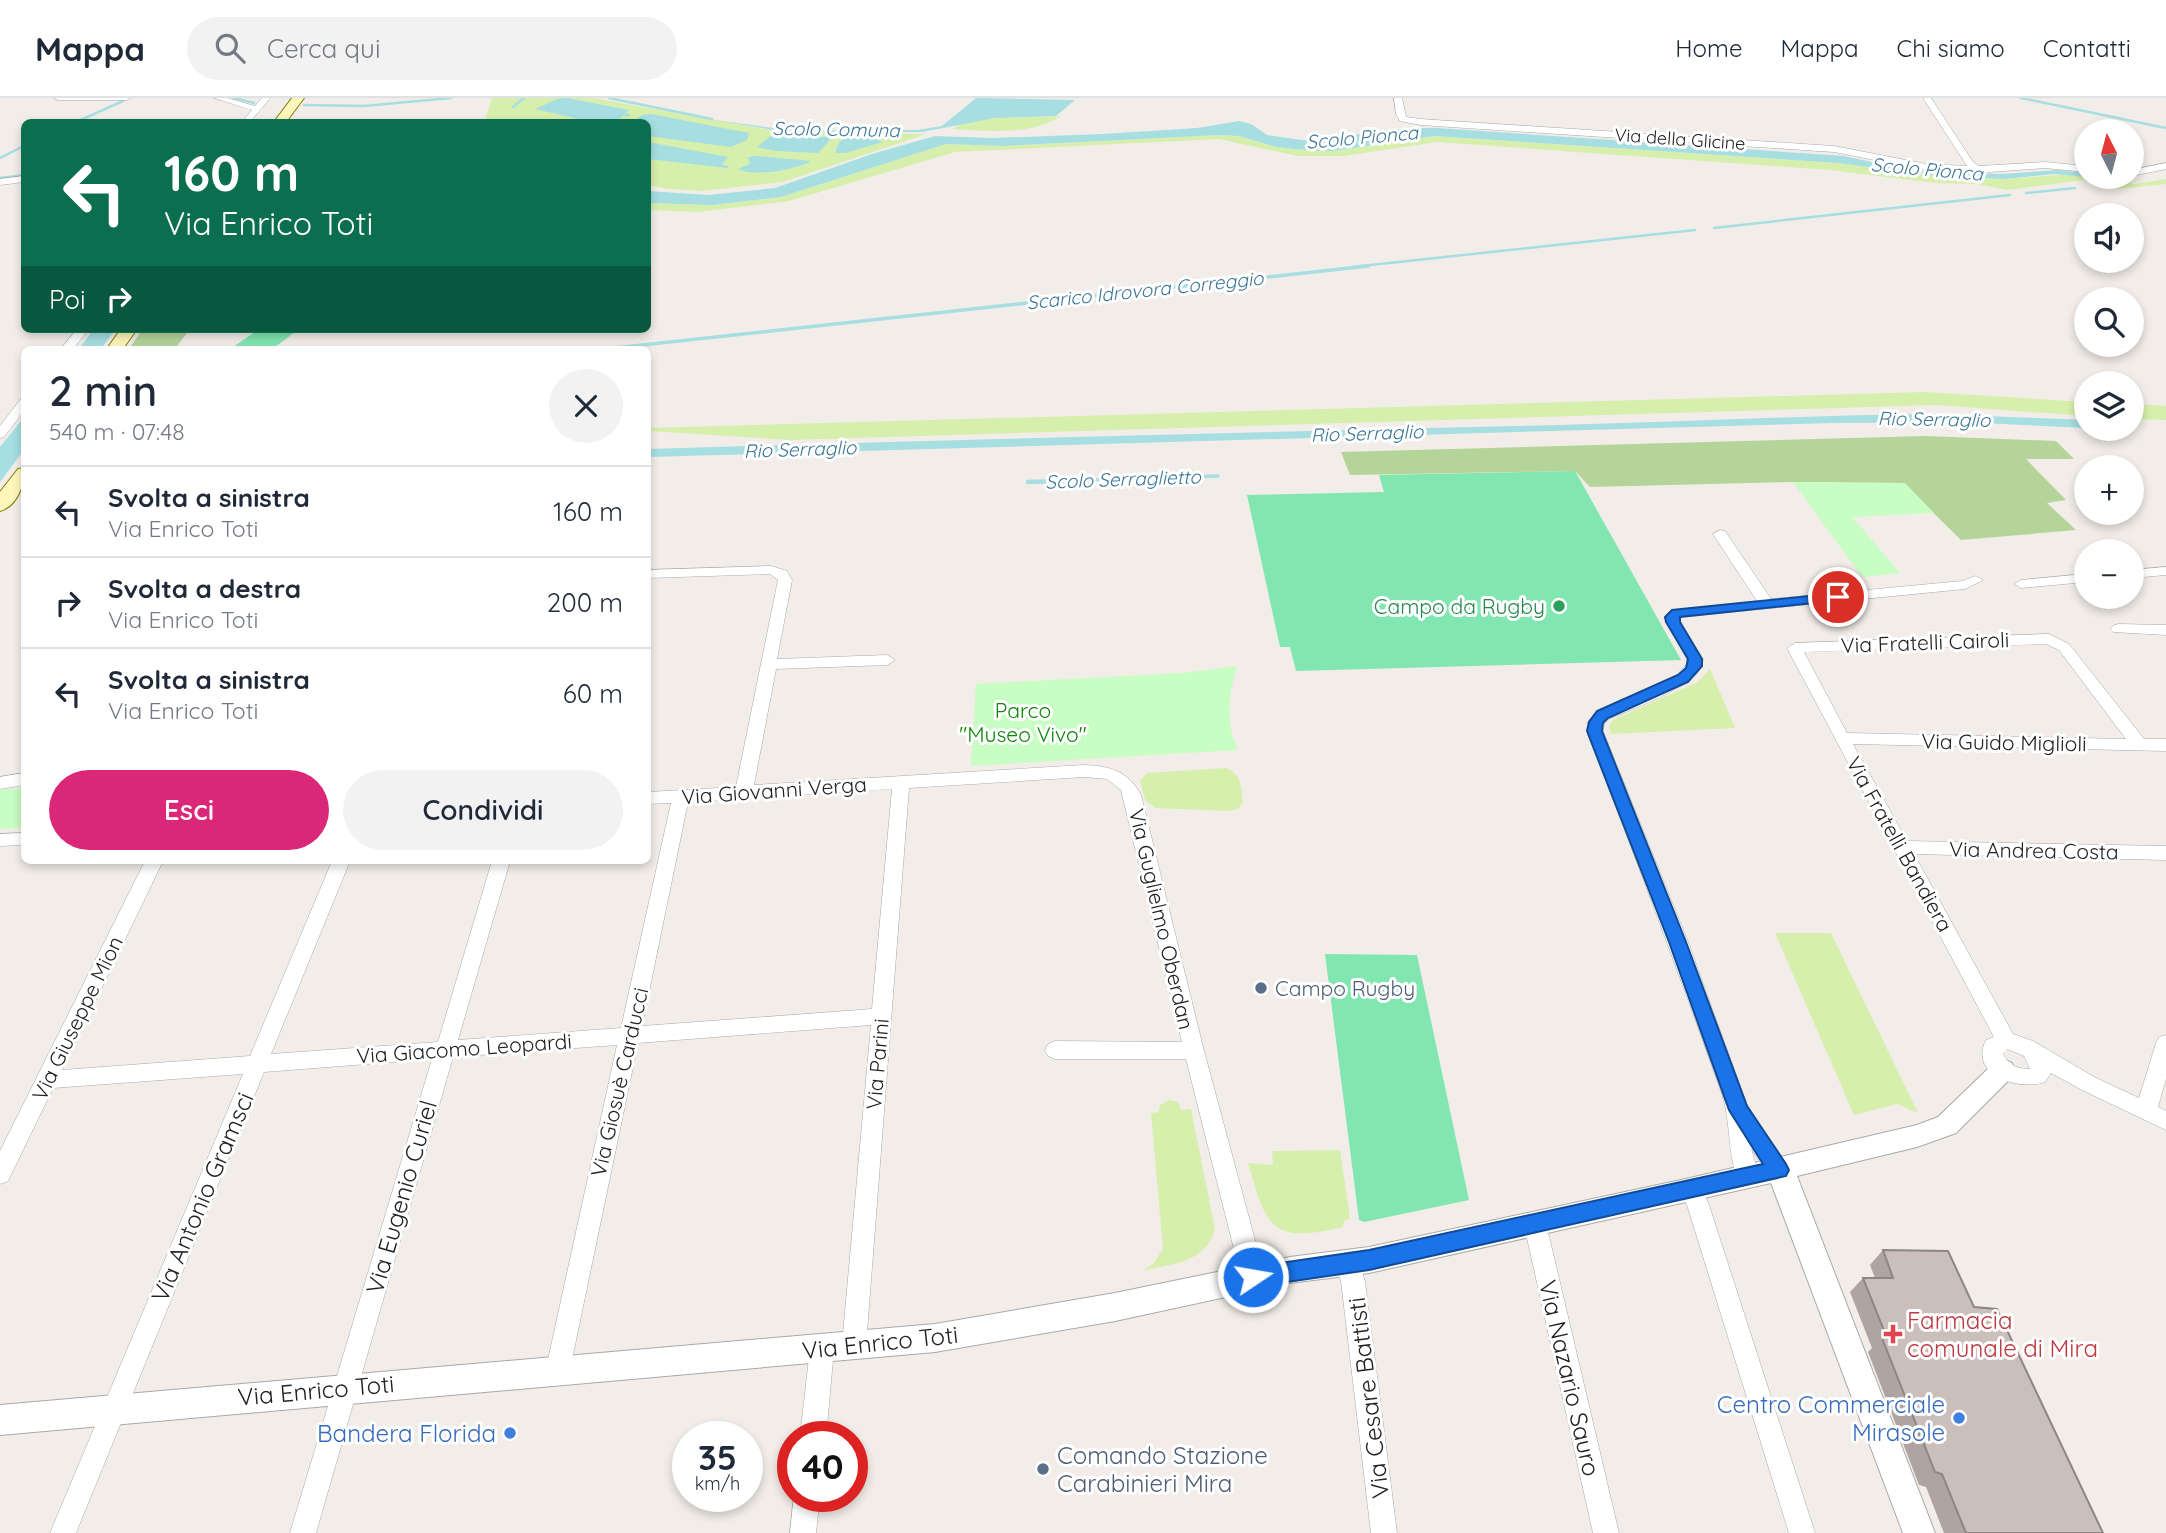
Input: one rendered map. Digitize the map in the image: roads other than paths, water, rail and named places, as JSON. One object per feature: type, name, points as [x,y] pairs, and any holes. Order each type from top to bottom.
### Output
[{"type":"main road","points":[[282,119],[298,98]]},
{"type":"main road","points":[[0,505],[21,477]]},
{"type":"street","points":[[58,98],[127,98]]},
{"type":"street","points":[[218,98],[257,109]]},
{"type":"street","points":[[249,119],[266,98]]},
{"type":"street","name":"Via della Glicine","points":[[1398,98],[1403,119],[1420,122],[1834,149],[1910,166],[1977,169],[2045,165],[2074,168]]},
{"type":"street","points":[[1927,98],[1970,164],[1977,169]]},
{"type":"street","points":[[2144,171],[2166,166]]},
{"type":"street","points":[[0,182],[21,179]]},
{"type":"street","points":[[0,434],[21,407]]},
{"type":"street","points":[[1720,534],[1767,604]]},
{"type":"street","points":[[651,574],[771,570],[782,574],[785,580],[744,791]]},
{"type":"street","points":[[2144,573],[2166,571]]},
{"type":"street","points":[[2021,584],[2074,579]]},
{"type":"street","points":[[1919,1533],[1786,1182],[1738,1110],[1678,942],[1595,731],[1596,722],[1603,715],[1683,678],[1695,666],[1695,659],[1673,622],[1672,617],[1676,613],[1965,585],[1976,580]]},
{"type":"street","points":[[2118,629],[2166,630]]},
{"type":"street","name":"Via Fratelli Cairoli","points":[[1795,648],[1997,640],[2054,641],[2064,647],[2139,744]]},
{"type":"street","name":"Via Fratelli Bandiera","points":[[1795,648],[2007,1041]]},
{"type":"street","points":[[768,664],[887,660]]},
{"type":"street","name":"Via Guido Miglioli","points":[[1842,738],[2166,745]]},
{"type":"street","name":"Via Guglielmo Oberdan","points":[[901,782],[1101,771],[1123,779],[1132,795],[1194,1051],[1253,1277]]},
{"type":"street","points":[[0,783],[21,779]]},
{"type":"street","name":"Via Giovanni Verga","points":[[651,798],[901,782]]},
{"type":"street","name":"Via Parini","points":[[854,1345],[901,782]]},
{"type":"street","name":"Via Giosuè Carducci","points":[[558,1369],[632,1035],[681,795]]},
{"type":"street","points":[[0,840],[21,839]]},
{"type":"street","name":"Via Andrea Costa","points":[[1902,847],[2166,853]]},
{"type":"street","name":"Via Giuseppe Mion","points":[[0,1174],[153,864]]},
{"type":"street","name":"Via Antonio Gramsci","points":[[63,1533],[340,864]]},
{"type":"street","name":"Via Eugenio Curiel","points":[[303,1533],[500,864]]},
{"type":"street","name":"Via Giacomo Leopardi","points":[[48,1080],[881,1016]]},
{"type":"street","points":[[2034,1052],[2041,1063],[2041,1073],[2038,1076],[2021,1078],[2003,1070],[1994,1060],[1992,1051],[1996,1043],[2016,1042],[2034,1052],[2089,1084],[2166,1121]]},
{"type":"street","points":[[2146,1111],[2166,1043]]},
{"type":"street","points":[[1055,1050],[1194,1051]]},
{"type":"street","name":"Via Enrico Toti","points":[[0,1420],[345,1387],[822,1349],[935,1338],[1028,1323],[1290,1270],[1348,1264],[1748,1177],[1917,1136],[1947,1125],[2003,1070]]},
{"type":"street","points":[[1738,1110],[1741,1156],[1748,1177]]},
{"type":"street","points":[[1690,1190],[1697,1202],[1802,1533]]},
{"type":"street","name":"Via Nazario Sauro","points":[[1532,1225],[1538,1236],[1606,1533]]},
{"type":"street","name":"Via Cesare Battisti","points":[[1348,1264],[1353,1281],[1384,1533]]},
{"type":"street","points":[[815,1421],[822,1349]]},
{"type":"street","points":[[803,1533],[805,1512]]},
{"type":"water","points":[[568,98],[629,110],[619,119],[579,119],[535,109],[557,99]]},
{"type":"water","points":[[976,98],[1075,100],[1056,116],[995,118],[922,132],[793,133],[708,119],[795,131],[917,130],[942,126]]},
{"type":"water","points":[[651,114],[749,133],[747,140],[731,147],[651,136],[651,119],[637,119]]},
{"type":"water","points":[[1239,121],[1251,124],[1267,135],[1309,141],[1406,128],[1437,128],[1844,156],[1909,170],[1932,172],[2001,174],[2058,170],[2074,172],[2074,176],[2055,174],[2004,179],[1939,176],[1838,163],[1435,136],[1333,151],[1315,151],[1276,147],[1239,136],[1219,135],[1003,146],[946,144],[781,197],[712,205],[651,203],[651,191],[708,195],[775,188],[872,154],[935,136],[992,138],[1197,128]]},
{"type":"water","points":[[771,136],[829,137],[830,140],[818,153],[775,151],[757,147]]},
{"type":"water","points":[[849,136],[871,137],[883,142],[845,153],[835,153],[839,142]]},
{"type":"water","points":[[651,143],[728,157],[720,167],[651,159]]},
{"type":"water","points":[[748,157],[811,161],[775,171],[754,172],[738,169],[750,164]]},
{"type":"water","points":[[91,333],[113,333],[103,346],[81,346]]},
{"type":"water","name":"Rio Serraglio","points":[[1934,414],[2074,420],[2074,427],[1962,422],[1832,423],[651,457],[651,449]]},
{"type":"water","points":[[21,421],[21,454],[0,482],[0,447]]},
{"type":"waterway","name":"Scolo Comuna","points":[[234,98],[254,103]]},
{"type":"waterway","name":"Scolo Comuna","points":[[304,105],[364,106],[451,98]]},
{"type":"waterway","points":[[513,107],[524,98]]},
{"type":"waterway","name":"Scolo Comuna","points":[[609,98],[712,119]]},
{"type":"waterway","name":"Scolo Serraglietto","points":[[2021,98],[2166,128]]},
{"type":"waterway","points":[[83,119],[123,101]]},
{"type":"waterway","points":[[617,114],[629,115]]},
{"type":"waterway","points":[[0,158],[21,148]]},
{"type":"waterway","points":[[715,165],[727,167]]},
{"type":"waterway","name":"Scolo Pionca","points":[[0,178],[21,175]]},
{"type":"waterway","name":"Scarico Idrovora Correggio","points":[[2026,193],[2074,188]]},
{"type":"waterway","name":"Scarico Idrovora Correggio","points":[[1714,228],[2010,195]]},
{"type":"waterway","name":"Scarico Idrovora Correggio","points":[[1352,267],[1695,230]]},
{"type":"waterway","name":"Scarico Idrovora Correggio","points":[[633,346],[1368,266]]},
{"type":"waterway","name":"Scolo Serraglietto","points":[[1050,481],[1218,476]]},
{"type":"waterway","name":"Scolo Serraglietto","points":[[1028,482],[1105,480]]},
{"type":"place","name":"Campo da Rugby","points":[[1559,606]]},
{"type":"place","name":"Campo Rugby","points":[[1261,988]]},
{"type":"place","name":"Farmacia comunale di Mira","points":[[1893,1334]]},
{"type":"place","name":"Centro Commerciale Mirasole","points":[[1959,1418]]},
{"type":"place","name":"Bandera Florida","points":[[510,1433]]},
{"type":"place","name":"Comando Stazione Carabinieri Mira","points":[[1043,1469]]},
{"type":"park label","name":"Parco \"Museo Vivo\"","points":[[1023,722]]}]
